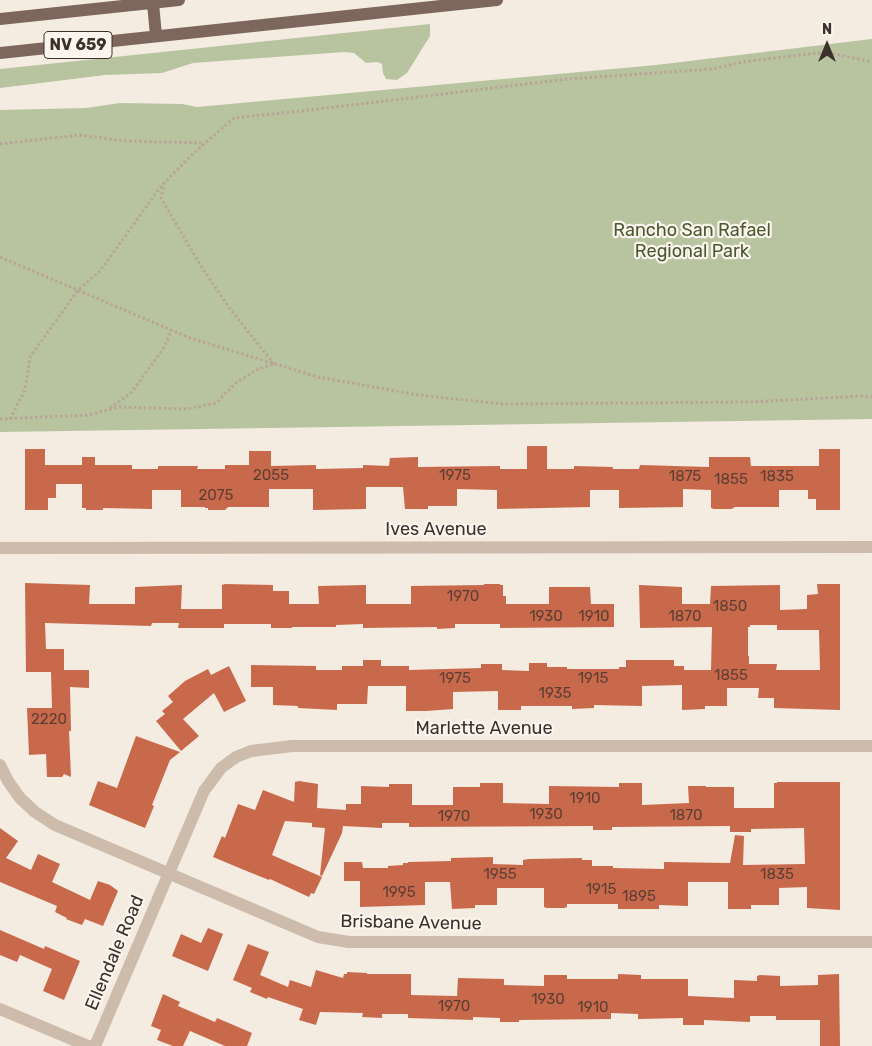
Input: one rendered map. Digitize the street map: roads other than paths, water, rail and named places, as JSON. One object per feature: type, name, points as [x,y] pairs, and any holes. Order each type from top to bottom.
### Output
[{"type":"main road","name":"NV 659","points":[[0,19],[179,0]]},
{"type":"main road","name":"NV 659","points":[[0,53],[497,0]]},
{"type":"main road","points":[[152,3],[156,36]]},
{"type":"street","name":"Ives Avenue","points":[[0,548],[872,547]]},
{"type":"street","name":"Marlette Avenue","points":[[168,874],[204,791],[211,780],[221,768],[236,757],[251,751],[267,748],[292,746],[872,746]]},
{"type":"street","name":"Brisbane Avenue","points":[[0,765],[20,798],[35,812],[54,825],[318,937],[349,942],[872,942]]},
{"type":"street","name":"Ellendale Road","points":[[94,1046],[168,874]]},
{"type":"street","points":[[0,1009],[88,1046]]},
{"type":"park label","name":"Rancho San Rafael Regional Park","points":[[692,241]]}]
